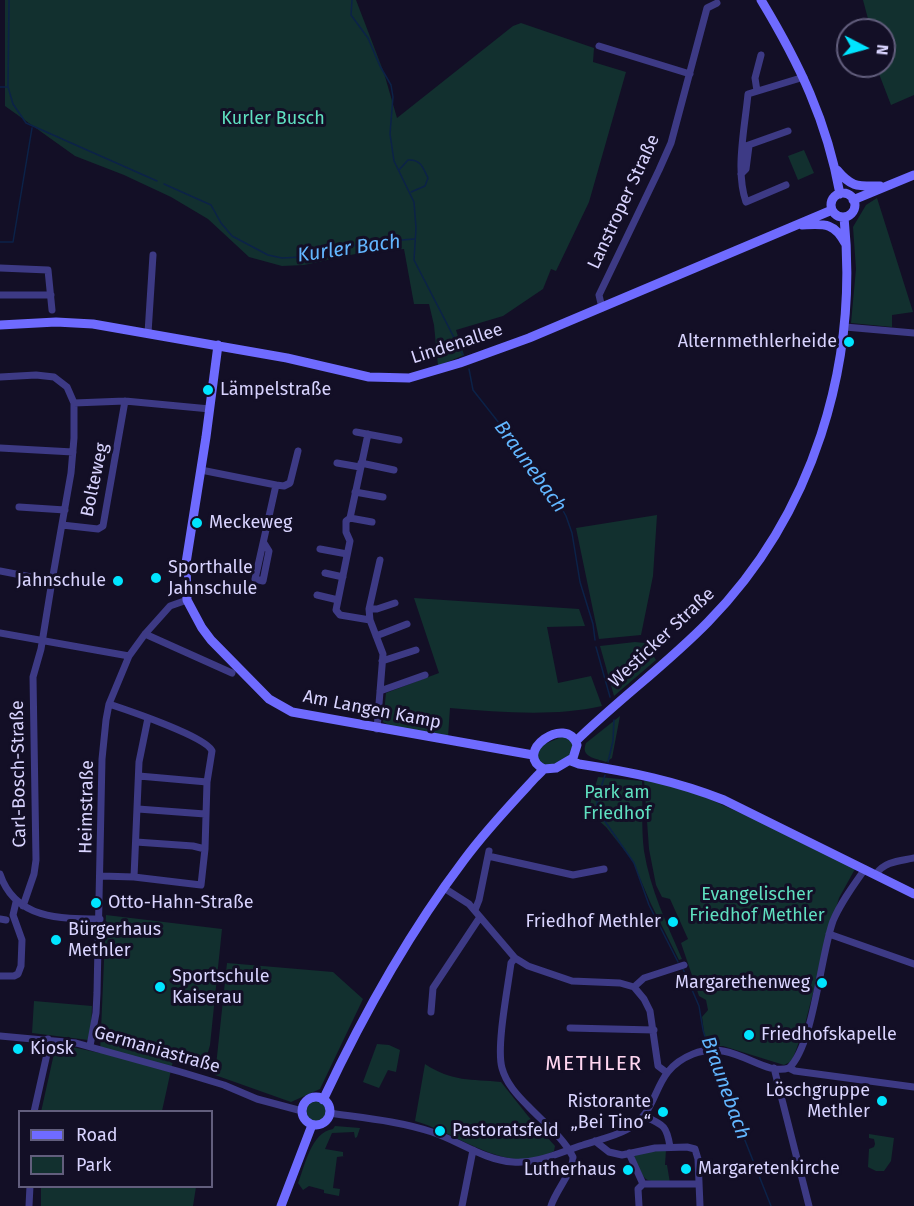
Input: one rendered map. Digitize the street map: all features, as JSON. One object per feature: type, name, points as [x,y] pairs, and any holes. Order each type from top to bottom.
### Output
[{"type":"street","points":[[761,0],[786,41],[823,123],[836,168],[840,194]]},
{"type":"street","name":"Lanstroper Straße","points":[[602,308],[599,295],[671,143],[707,8],[717,3]]},
{"type":"street","points":[[599,46],[690,74]]},
{"type":"street","points":[[757,91],[755,78],[761,55]]},
{"type":"street","points":[[786,185],[746,202],[741,189],[741,174],[746,147],[748,94],[804,77]]},
{"type":"street","points":[[746,147],[788,131]]},
{"type":"street","points":[[836,168],[847,181],[855,186],[886,185]]},
{"type":"street","points":[[853,200],[914,175]]},
{"type":"street","points":[[840,194],[848,195],[853,200],[853,211],[844,217],[832,210],[831,202],[840,194]]},
{"type":"street","name":"Lindenallee","points":[[0,325],[76,322],[218,345],[369,377],[401,378],[430,373],[466,361],[602,308],[832,210]]},
{"type":"street","name":"Westicker Straße","points":[[576,741],[708,622],[737,589],[768,547],[790,509],[808,473],[825,428],[836,384],[845,327],[848,270],[844,217]]},
{"type":"street","points":[[796,225],[830,226],[840,234],[846,245]]},
{"type":"street","points":[[148,333],[153,255]]},
{"type":"street","points":[[0,268],[48,270],[52,310]]},
{"type":"street","points":[[0,295],[51,295]]},
{"type":"street","points":[[845,327],[914,333]]},
{"type":"street","name":"Am Langen Kamp","points":[[218,345],[185,568],[187,600],[211,640],[276,704],[292,712],[377,729],[533,755]]},
{"type":"street","points":[[0,377],[36,375],[54,377],[67,387],[74,403],[125,401],[210,409]]},
{"type":"street","name":"Bolteweg","points":[[62,525],[98,529],[103,526],[125,401]]},
{"type":"street","name":"Carl-Bosch-Straße","points":[[19,904],[34,874],[36,860],[33,686],[73,452],[74,403]]},
{"type":"street","points":[[356,432],[399,440]]},
{"type":"street","points":[[368,434],[350,518],[346,521],[345,528],[350,541],[336,610],[337,614],[370,620]]},
{"type":"street","points":[[0,448],[73,452]]},
{"type":"street","points":[[201,470],[284,486],[290,483],[298,451]]},
{"type":"street","points":[[337,463],[394,470]]},
{"type":"street","points":[[264,543],[269,551],[263,581],[255,579],[276,485]]},
{"type":"street","points":[[355,492],[383,497]]},
{"type":"street","points":[[19,507],[64,510]]},
{"type":"street","points":[[350,518],[372,522]]},
{"type":"street","points":[[320,549],[347,554]]},
{"type":"street","points":[[377,729],[383,654],[370,620],[369,609],[380,560]]},
{"type":"street","points":[[0,571],[52,581]]},
{"type":"street","points":[[325,573],[343,577]]},
{"type":"street","points":[[317,596],[338,600]]},
{"type":"street","name":"Heimstraße","points":[[90,1046],[96,1013],[102,759],[105,720],[109,704],[129,656],[170,606],[187,600]]},
{"type":"street","points":[[369,609],[395,603]]},
{"type":"street","points":[[376,636],[407,624]]},
{"type":"street","points":[[0,633],[129,656]]},
{"type":"street","points":[[145,634],[232,673]]},
{"type":"street","points":[[382,661],[416,650]]},
{"type":"street","points":[[380,691],[425,675]]},
{"type":"street","points":[[101,876],[134,877],[201,885],[205,849],[207,782],[212,755],[210,746],[148,718],[109,704]]},
{"type":"street","points":[[134,877],[141,747],[148,718]]},
{"type":"street","points":[[557,734],[568,734],[576,741],[577,750],[571,761],[556,768],[544,769],[536,763],[533,755],[540,741],[557,734]]},
{"type":"street","points":[[571,761],[643,774],[698,789],[914,894]]},
{"type":"street","points":[[323,1100],[384,980],[444,888],[487,831],[544,769]]},
{"type":"street","points":[[139,776],[207,782]]},
{"type":"street","points":[[138,809],[206,814]]},
{"type":"street","points":[[136,842],[205,849]]},
{"type":"street","points":[[475,910],[489,854],[573,875],[604,869]]},
{"type":"street","points":[[876,874],[887,864],[914,858]]},
{"type":"street","points":[[789,1068],[795,1061],[805,1038],[829,934],[841,903],[865,869]]},
{"type":"street","points":[[0,874],[8,893],[19,904],[53,916],[100,919]]},
{"type":"street","points":[[444,888],[475,910],[514,958],[547,974],[572,981],[620,983],[634,987],[650,1011],[658,1066],[666,1072]]},
{"type":"street","points":[[0,976],[14,976],[18,974],[21,966],[22,940],[13,915],[19,904]]},
{"type":"street","points":[[431,1012],[433,988],[480,917]]},
{"type":"street","points":[[829,934],[914,964]]},
{"type":"street","points":[[514,958],[511,963],[502,1036],[502,1067],[516,1094],[569,1149],[573,1157],[572,1166],[552,1206]]},
{"type":"street","points":[[634,987],[644,978],[684,965]]},
{"type":"street","points":[[570,1028],[654,1030]]},
{"type":"street","name":"Germaniastraße","points":[[0,1036],[48,1039],[90,1046],[224,1085],[286,1109],[302,1111]]},
{"type":"street","points":[[34,1110],[47,1054],[48,1039]]},
{"type":"street","points":[[329,1113],[402,1123],[438,1134],[503,1161],[522,1162],[538,1160],[626,1130],[644,1116],[666,1072],[671,1067],[684,1058],[709,1050],[725,1051],[774,1068],[789,1068],[795,1071],[862,1078],[914,1087]]},
{"type":"street","points":[[774,1068],[809,1206]]},
{"type":"street","points":[[316,1097],[323,1100],[328,1106],[329,1113],[321,1124],[312,1125],[304,1120],[303,1104],[308,1099],[316,1097]]},
{"type":"street","points":[[644,1116],[663,1125],[668,1131],[670,1147]]},
{"type":"street","points":[[280,1206],[312,1125]]},
{"type":"street","points":[[595,1141],[609,1152],[622,1155],[670,1147],[695,1149],[698,1159],[700,1206]]},
{"type":"street","points":[[462,1206],[473,1150]]},
{"type":"street","points":[[629,1153],[643,1184]]},
{"type":"street","points":[[639,1206],[638,1189],[643,1184],[699,1184]]},
{"type":"street","points":[[29,1206],[30,1188]]},
{"type":"green space","name":"Kurler Busch","points":[[5,0],[356,0],[384,73],[397,118],[513,26],[521,23],[594,48],[593,62],[626,72],[589,202],[556,271],[551,269],[543,289],[503,316],[456,330],[464,355],[438,366],[434,325],[429,304],[414,304],[404,249],[360,253],[304,265],[282,266],[249,257],[208,219],[171,197],[75,156],[5,106]]},
{"type":"green space","points":[[863,0],[914,0],[914,95],[891,105],[881,78],[896,78],[896,18],[868,18]]},
{"type":"green space","points":[[804,150],[814,173],[798,180],[788,156]]},
{"type":"green space","points":[[877,198],[913,312],[892,315],[892,327],[851,323],[856,269],[853,227],[866,205]]},
{"type":"green space","points":[[657,515],[653,576],[641,635],[599,639],[576,528]]},
{"type":"green space","points":[[414,598],[579,609],[585,626],[547,627],[558,683],[591,676],[602,706],[545,713],[450,708],[448,737],[392,727],[383,722],[386,693],[439,673]]},
{"type":"green space","points":[[645,643],[656,660],[614,696],[600,646]]},
{"type":"green space","points":[[620,716],[612,758],[606,762],[587,754],[586,743]]},
{"type":"green space","points":[[564,736],[573,742],[572,755],[551,765],[543,764],[536,754],[540,746]]},
{"type":"green space","name":"Park am Friedhof","points":[[598,777],[642,781],[644,851],[650,879],[682,959],[679,960],[632,860],[606,827],[588,811]]},
{"type":"green space","name":"Evangelischer Friedhof Methler","points":[[644,779],[698,794],[765,824],[855,869],[839,898],[804,1028],[792,1061],[784,1065],[723,1046],[706,1047],[702,1017],[708,1010],[706,1000],[699,996],[681,943],[688,939],[670,899],[662,897],[656,885],[649,849]]},
{"type":"green space","name":"Sportschule Kaiserau","points":[[106,915],[222,929],[210,1045],[203,1070],[173,1061],[162,1110],[41,1110],[55,1049],[72,1047],[100,1053]]},
{"type":"green space","points":[[227,963],[333,972],[363,999],[320,1089],[291,1102],[215,1075]]},
{"type":"green space","points":[[34,1001],[92,1006],[91,1035],[88,1040],[32,1033]]},
{"type":"green space","points":[[377,1044],[389,1045],[400,1050],[396,1072],[388,1070],[379,1088],[363,1082]]},
{"type":"green space","points":[[425,1064],[453,1077],[501,1082],[555,1146],[554,1151],[537,1158],[502,1157],[415,1121]]},
{"type":"green space","points":[[315,1101],[323,1104],[326,1112],[323,1120],[315,1123],[307,1120],[304,1112],[307,1104]]},
{"type":"green space","points":[[335,1126],[360,1128],[355,1138],[354,1132],[332,1133],[325,1149],[343,1152],[345,1156],[337,1157],[333,1188],[340,1189],[339,1196],[324,1193],[324,1190],[309,1186],[303,1190],[298,1183],[314,1143],[325,1131]]},
{"type":"green space","points":[[869,1134],[894,1138],[891,1161],[884,1171],[876,1171],[868,1167],[869,1149],[875,1144],[874,1139],[869,1138]]},
{"type":"green space","points":[[666,1150],[665,1165],[667,1165],[670,1183],[646,1179],[634,1157],[637,1153]]},
{"type":"green space","points":[[41,1188],[196,1188],[193,1206],[41,1206]]},
{"type":"waterway","name":"Kurler Bach","points":[[9,0],[8,87],[13,104],[26,123],[157,181]]},
{"type":"waterway","name":"Braunebach","points":[[352,0],[351,15],[368,38],[391,85],[393,97],[390,134],[394,161],[414,202],[416,228],[414,260],[463,355]]},
{"type":"waterway","points":[[0,87],[8,87]]},
{"type":"waterway","points":[[0,242],[13,242],[32,128]]},
{"type":"waterway","points":[[399,170],[408,160],[416,161],[423,168],[428,178],[425,186],[411,192]]},
{"type":"waterway","name":"Kurler Bach","points":[[164,184],[211,205],[221,223],[232,236],[268,255],[282,258],[303,257],[366,243],[414,239]]},
{"type":"waterway","name":"Braunebach","points":[[469,369],[473,390],[551,489],[566,516],[572,533],[580,582],[593,624],[595,640]]},
{"type":"waterway","name":"Braunebach","points":[[596,647],[610,697]]},
{"type":"waterway","name":"Braunebach","points":[[608,762],[613,741],[614,720]]},
{"type":"waterway","name":"Braunebach","points":[[605,775],[597,800],[597,810],[634,863],[649,905],[678,962]]},
{"type":"waterway","name":"Braunebach","points":[[683,969],[699,1006],[708,1047]]},
{"type":"waterway","name":"Braunebach","points":[[710,1052],[771,1206]]},
{"type":"place","name":"Alternmethlerheide","points":[[849,342]]},
{"type":"place","name":"Lämpelstraße","points":[[208,390]]},
{"type":"place","name":"Meckeweg","points":[[197,523]]},
{"type":"place","name":"Sporthalle Jahnschule","points":[[156,578]]},
{"type":"place","name":"Jahnschule","points":[[118,581]]},
{"type":"place","name":"Otto-Hahn-Straße","points":[[96,903]]},
{"type":"place","name":"Friedhof Methler","points":[[673,922]]},
{"type":"place","name":"Bürgerhaus Methler","points":[[56,940]]},
{"type":"place","name":"Margarethenweg","points":[[822,983]]},
{"type":"place","name":"Sportschule Kaiserau","points":[[160,987]]},
{"type":"place","name":"Friedhofskapelle","points":[[749,1035]]},
{"type":"place","name":"Kiosk","points":[[18,1049]]},
{"type":"place","name":"Löschgruppe Methler","points":[[882,1101]]},
{"type":"place","name":"Ristorante „Bei Tino“","points":[[663,1112]]},
{"type":"place","name":"Pastoratsfeld","points":[[440,1131]]},
{"type":"place","name":"Margaretenkirche","points":[[686,1169]]},
{"type":"place","name":"Lutherhaus","points":[[628,1170]]},
{"type":"district","name":"METHLER","points":[[594,1064]]}]
